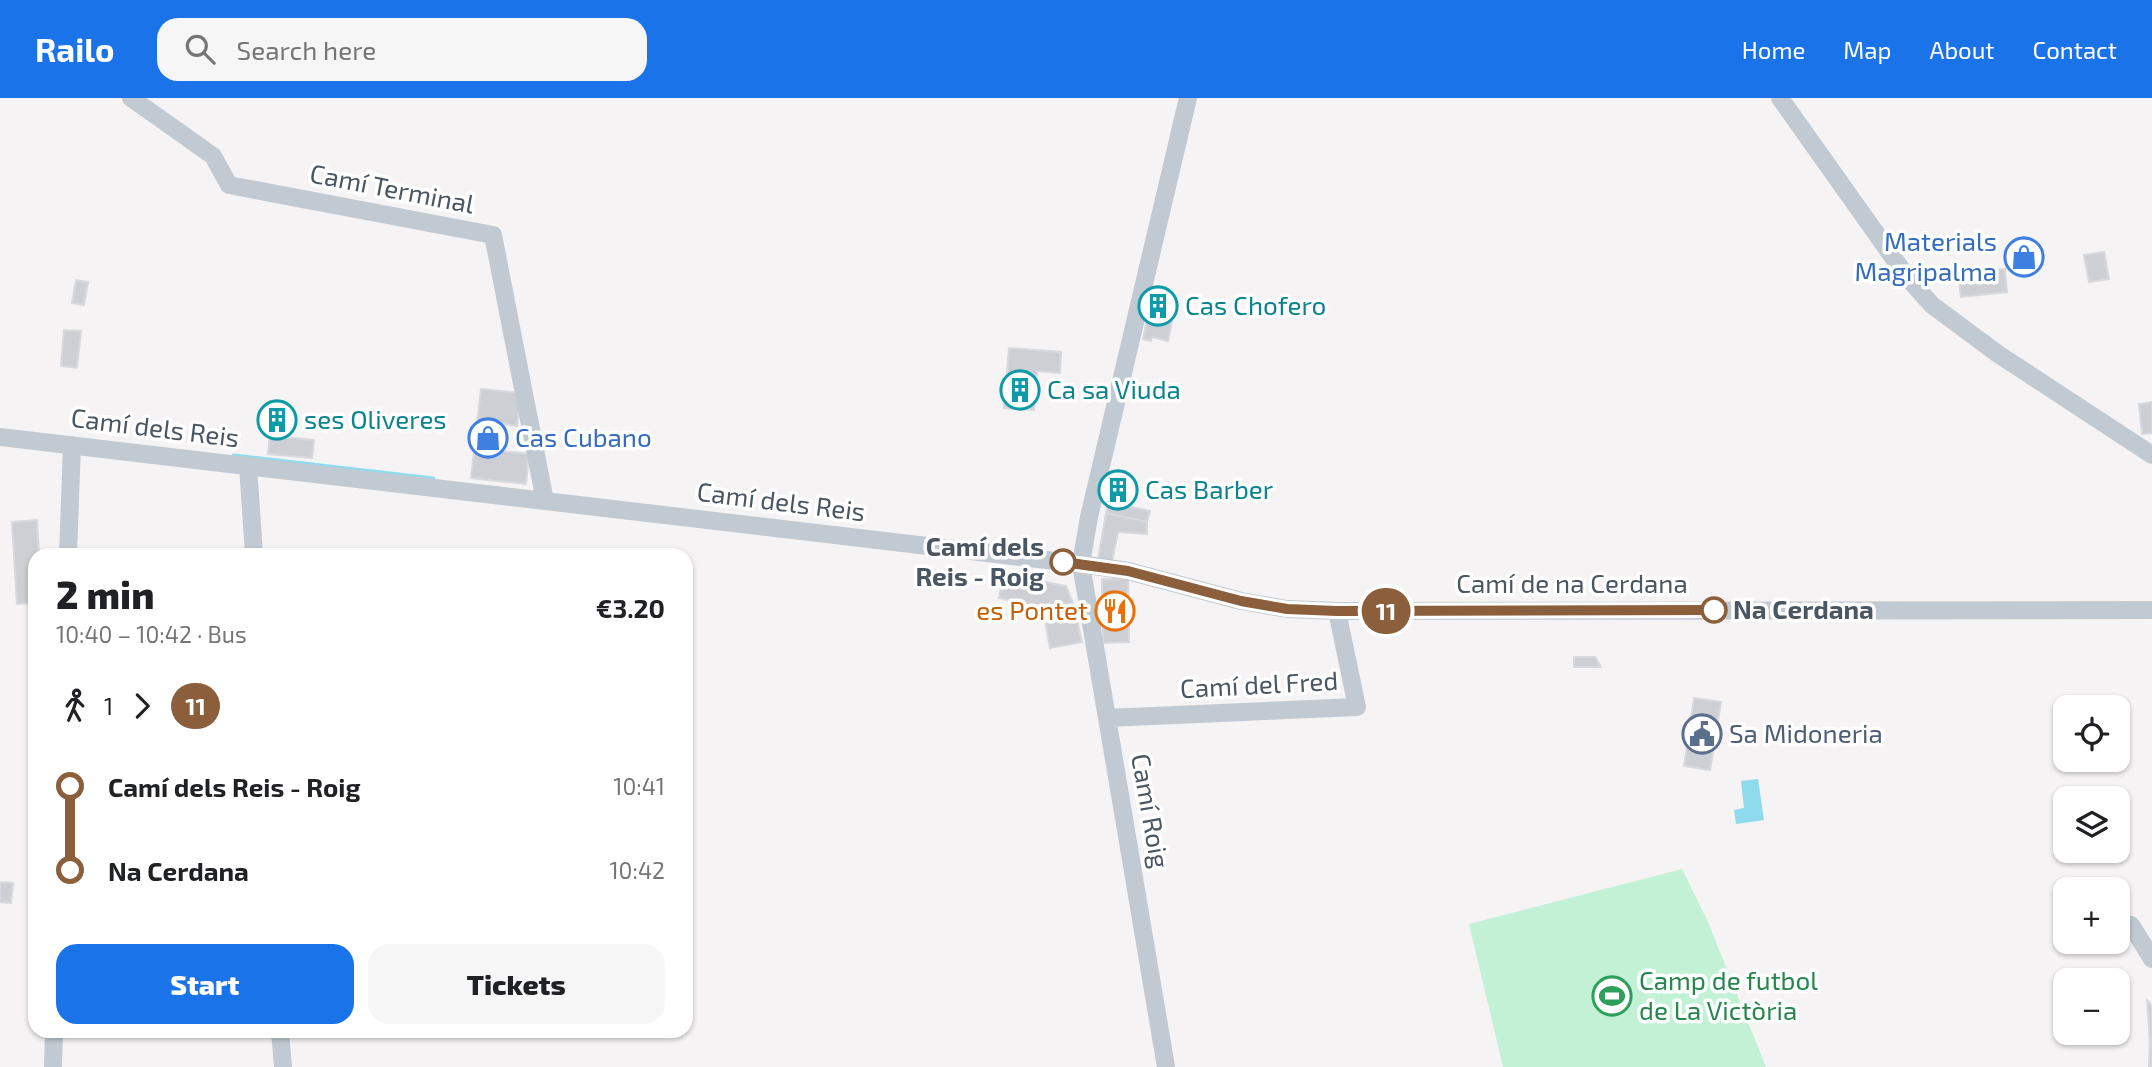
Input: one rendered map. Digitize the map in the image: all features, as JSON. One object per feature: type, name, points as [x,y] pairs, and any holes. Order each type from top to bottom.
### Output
[{"type":"street","name":"Camí Terminal","points":[[131,98],[213,156],[229,185],[493,235],[545,500]]},
{"type":"street","points":[[1081,564],[1089,517],[1188,98]]},
{"type":"street","points":[[1780,98],[1907,277],[1932,305],[1998,354],[2152,455]]},
{"type":"street","name":"Camí dels Reis","points":[[0,436],[1081,564]]},
{"type":"street","points":[[68,548],[72,445]]},
{"type":"street","points":[[248,466],[254,548]]},
{"type":"street","name":"Camí de na Cerdana","points":[[1081,564],[1128,571],[1252,603],[1287,609],[2152,610]]},
{"type":"street","name":"Camí Roig","points":[[1081,564],[1166,1067]]},
{"type":"street","name":"Camí del Fred","points":[[1107,718],[1357,707],[1337,611]]},
{"type":"street","points":[[2131,925],[2152,959]]},
{"type":"street","points":[[53,1067],[54,1038]]},
{"type":"street","points":[[281,1038],[283,1067]]},
{"type":"green space","name":"Camp de futbol de La Victòria","points":[[1682,869],[1708,922],[1766,1067],[1503,1067],[1469,924]]},
{"type":"water","points":[[1758,779],[1764,820],[1736,824],[1734,810],[1744,808],[1741,781]]},
{"type":"building","points":[[2104,252],[2109,279],[2089,282],[2084,255]]},
{"type":"building","points":[[2005,269],[2007,292],[1961,297],[1958,274]]},
{"type":"building","points":[[76,280],[88,282],[84,305],[72,303]]},
{"type":"building","name":"Cas Chofero","points":[[1153,291],[1169,294],[1164,319],[1172,321],[1168,341],[1152,337],[1151,341],[1143,339]]},
{"type":"building","points":[[64,330],[81,331],[77,368],[61,366]]},
{"type":"building","name":"Ca sa Viuda","points":[[1009,348],[1061,352],[1060,373],[1037,371],[1034,410],[1004,408]]},
{"type":"building","name":"Cas Cubano","points":[[481,389],[521,393],[517,426],[504,424],[500,451],[529,454],[526,484],[471,478]]},
{"type":"building","points":[[2152,402],[2152,433],[2142,434],[2139,404]]},
{"type":"building","name":"ses Oliveres","points":[[273,403],[285,404],[282,437],[314,440],[312,458],[268,454]]},
{"type":"building","name":"Cas Barber","points":[[1114,472],[1128,475],[1122,505],[1150,511],[1147,522],[1106,513]]},
{"type":"building","points":[[1106,513],[1147,522],[1147,534],[1118,532],[1112,562],[1098,560]]},
{"type":"building","points":[[37,520],[39,548],[28,548],[28,603],[17,604],[12,522]]},
{"type":"building","points":[[1004,574],[1066,586],[1082,642],[1050,648],[1043,609],[999,598]]},
{"type":"building","name":"es Pontet","points":[[1102,579],[1128,579],[1129,642],[1103,643]]},
{"type":"building","points":[[1574,657],[1595,657],[1601,667],[1574,667]]},
{"type":"building","name":"Sa Midoneria","points":[[1694,698],[1721,702],[1710,770],[1684,766]]},
{"type":"building","points":[[0,882],[13,883],[11,903],[0,902]]},
{"type":"building","points":[[2147,999],[2152,1007],[2152,1067],[2149,1067]]},
{"type":"waterway","points":[[234,456],[433,479]]},
{"type":"bus line","name":"11","points":[[1063,562],[1128,571],[1241,601],[1287,609],[1714,610]]},
{"type":"place","name":"Materials Magripalma","points":[[2024,257]]},
{"type":"place","name":"Cas Chofero","points":[[1158,306]]},
{"type":"place","name":"Ca sa Viuda","points":[[1020,390]]},
{"type":"place","name":"ses Oliveres","points":[[277,420]]},
{"type":"place","name":"Cas Cubano","points":[[488,438]]},
{"type":"place","name":"Cas Barber","points":[[1118,490]]},
{"type":"place","name":"Camí dels Reis - Roig","points":[[1063,562]]},
{"type":"place","name":"Na Cerdana","points":[[1714,610]]},
{"type":"place","name":"es Pontet","points":[[1115,611]]},
{"type":"place","name":"Sa Midoneria","points":[[1702,734]]},
{"type":"place","name":"Camp de futbol de La Victòria","points":[[1612,996]]}]
